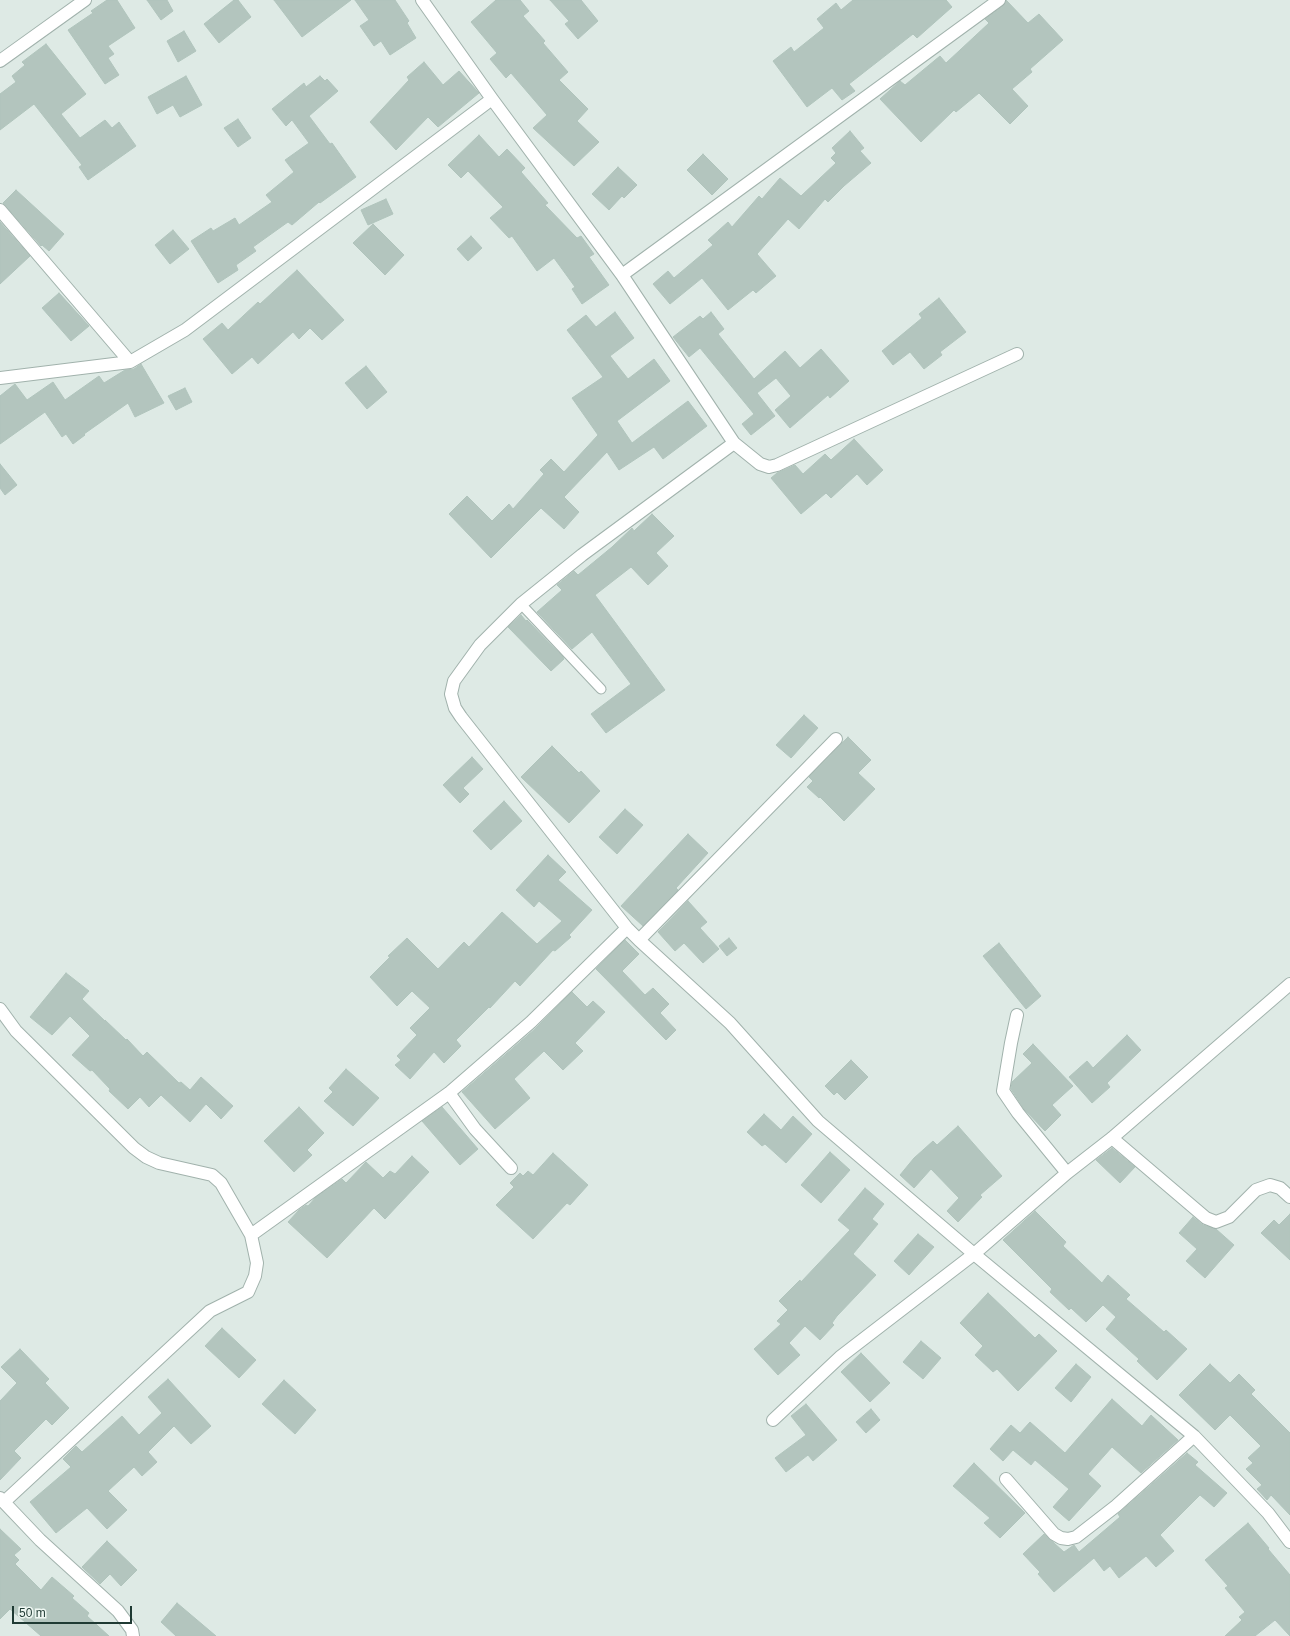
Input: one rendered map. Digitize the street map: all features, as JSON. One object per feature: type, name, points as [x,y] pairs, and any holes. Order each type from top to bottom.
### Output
[{"type":"street","points":[[0,61],[85,0]]},
{"type":"street","points":[[422,0],[492,99],[622,275],[734,443],[760,464],[769,467],[777,465],[1017,354]]},
{"type":"street","points":[[622,275],[999,0]]},
{"type":"street","points":[[0,378],[130,362],[186,330],[492,99]]},
{"type":"street","points":[[0,210],[130,362]]},
{"type":"street","points":[[734,443],[582,555],[521,604],[480,645],[454,682],[451,689],[452,698],[460,717],[627,928],[730,1023],[818,1121],[974,1254],[1194,1436],[1268,1513],[1290,1542]]},
{"type":"street","points":[[639,940],[836,739]]},
{"type":"street","points":[[252,1235],[449,1093],[532,1022],[627,928]]},
{"type":"street","points":[[773,1420],[840,1357],[974,1254],[1067,1173],[1112,1138],[1290,984]]},
{"type":"street","points":[[0,1009],[16,1031],[134,1148],[146,1157],[159,1162],[212,1175],[221,1183],[252,1235],[257,1263],[255,1276],[248,1292],[210,1311],[2,1500],[40,1540],[118,1611],[132,1630],[133,1636]]},
{"type":"street","points":[[1017,1015],[1003,1091],[1018,1113],[1067,1173]]},
{"type":"street","points":[[449,1093],[475,1129],[511,1168]]},
{"type":"street","points":[[1112,1138],[1206,1218],[1216,1222],[1229,1217],[1256,1190],[1270,1185],[1280,1188],[1290,1197]]},
{"type":"street","points":[[1006,1479],[1054,1534],[1068,1540],[1076,1537],[1116,1506],[1194,1436]]},
{"type":"lane","points":[[521,604],[601,689]]},
{"type":"building","points":[[107,0],[117,0],[135,28],[108,46],[114,54],[108,58],[119,75],[105,84],[68,30],[93,13],[91,11]]},
{"type":"building","points":[[147,0],[167,0],[173,11],[161,20]]},
{"type":"building","points":[[234,0],[238,0],[251,17],[219,43],[204,24]]},
{"type":"building","points":[[274,0],[351,0],[302,37]]},
{"type":"building","points":[[355,0],[395,0],[409,21],[407,23],[416,38],[390,55],[381,41],[374,46],[360,26],[369,20]]},
{"type":"building","points":[[496,0],[520,0],[529,11],[523,16],[545,41],[543,43],[568,72],[559,80],[588,109],[577,121],[599,142],[574,166],[533,128],[547,115],[511,73],[506,78],[490,59],[497,53],[471,22]]},
{"type":"building","points":[[550,0],[581,0],[598,21],[578,39],[565,24],[569,21]]},
{"type":"building","points":[[853,0],[946,0],[952,7],[917,38],[913,34],[849,84],[855,91],[842,100],[832,88],[807,107],[773,61],[791,47],[794,52],[824,28],[817,19],[836,3],[841,10]]},
{"type":"building","points":[[1006,0],[1028,23],[1039,14],[1063,40],[1030,69],[1032,72],[1012,89],[1028,106],[1010,124],[979,93],[956,112],[954,110],[921,142],[880,99],[900,81],[905,85],[940,56],[946,63],[989,23],[985,19],[1003,6]]},
{"type":"building","points":[[184,31],[196,51],[178,62],[167,41]]},
{"type":"building","points":[[46,44],[86,94],[61,114],[80,138],[105,120],[112,128],[119,122],[136,146],[88,180],[79,167],[82,165],[34,104],[0,130],[0,94],[16,82],[12,76],[25,65],[22,62]]},
{"type":"building","points":[[424,62],[443,85],[459,71],[479,93],[438,127],[428,117],[396,150],[370,122],[409,80],[407,77]]},
{"type":"building","points":[[186,76],[202,105],[180,117],[173,105],[157,114],[148,97]]},
{"type":"building","points":[[320,76],[325,81],[327,79],[338,91],[309,116],[330,144],[332,143],[356,177],[320,203],[319,202],[292,225],[288,222],[253,247],[256,251],[236,265],[238,270],[218,283],[191,241],[211,228],[213,231],[235,218],[239,225],[272,202],[266,195],[294,172],[285,160],[309,143],[292,120],[286,126],[272,109],[304,83],[306,87]]},
{"type":"building","points":[[238,119],[251,138],[238,147],[224,128]]},
{"type":"building","points":[[850,131],[864,148],[860,151],[871,163],[828,202],[825,199],[799,229],[788,219],[757,254],[776,276],[756,293],[753,290],[728,310],[702,278],[670,304],[653,284],[668,271],[674,278],[713,245],[708,240],[728,222],[732,227],[759,196],[762,199],[780,178],[801,196],[836,163],[831,158],[836,153],[832,148]]},
{"type":"building","points":[[479,135],[499,157],[507,149],[525,168],[521,172],[548,203],[545,205],[577,238],[581,236],[594,254],[589,257],[609,285],[582,304],[572,289],[575,287],[554,258],[537,271],[512,236],[509,238],[490,218],[503,207],[468,171],[461,178],[448,165]]},
{"type":"building","points":[[703,154],[728,179],[712,195],[687,170]]},
{"type":"building","points":[[618,167],[637,185],[624,198],[622,196],[609,210],[592,194]]},
{"type":"building","points":[[16,190],[64,234],[49,251],[42,245],[41,246],[3,203]]},
{"type":"building","points":[[386,199],[393,214],[368,225],[361,210]]},
{"type":"building","points":[[0,222],[30,256],[0,284]]},
{"type":"building","points":[[373,224],[404,255],[385,275],[353,243]]},
{"type":"building","points":[[173,230],[189,249],[170,264],[155,245]]},
{"type":"building","points":[[471,236],[482,248],[468,261],[457,249]]},
{"type":"building","points":[[297,270],[344,320],[322,340],[310,328],[299,339],[293,332],[258,364],[252,357],[232,374],[203,339],[222,323],[228,330],[258,302],[260,304]]},
{"type":"building","points":[[59,293],[89,326],[71,341],[42,308]]},
{"type":"building","points":[[939,298],[966,332],[940,352],[942,355],[924,369],[910,352],[893,365],[882,351],[922,318],[919,314]]},
{"type":"building","points":[[615,312],[634,338],[610,356],[628,379],[654,359],[670,381],[617,421],[632,443],[688,401],[707,426],[663,459],[654,447],[619,470],[607,452],[564,497],[579,512],[564,529],[541,508],[491,558],[449,514],[467,496],[492,521],[509,504],[513,509],[544,474],[540,470],[551,459],[564,472],[598,435],[572,398],[603,377],[567,330],[586,315],[596,327]]},
{"type":"building","points":[[711,312],[724,329],[718,334],[754,379],[785,351],[800,368],[821,349],[849,381],[830,398],[828,395],[790,428],[775,410],[791,396],[776,378],[757,393],[775,416],[751,435],[742,424],[754,414],[700,348],[689,357],[673,337],[700,316],[703,319]]},
{"type":"building","points":[[141,364],[164,403],[135,417],[128,403],[84,434],[85,435],[73,444],[66,434],[62,437],[45,412],[0,444],[0,396],[15,384],[27,400],[53,382],[65,400],[99,376],[104,383],[125,370],[134,369]]},
{"type":"building","points":[[366,366],[387,392],[367,409],[345,383]]},
{"type":"building","points":[[185,388],[192,402],[176,410],[168,396]]},
{"type":"building","points":[[854,439],[883,470],[867,485],[857,474],[831,498],[826,493],[801,514],[771,478],[777,473],[795,465],[803,474],[825,454],[831,460]]},
{"type":"building","points":[[0,464],[17,485],[5,495],[0,488]]},
{"type":"building","points":[[652,514],[674,536],[656,553],[668,566],[648,585],[631,567],[595,595],[665,690],[606,733],[591,714],[631,684],[592,632],[572,649],[537,612],[562,590],[557,585],[574,571],[578,575],[612,547],[632,528],[634,531]]},
{"type":"building","points":[[521,615],[563,657],[564,659],[551,671],[508,627]]},
{"type":"building","points":[[804,715],[818,728],[791,758],[776,745]]},
{"type":"building","points":[[848,737],[871,760],[858,773],[875,789],[844,821],[820,797],[819,798],[807,787],[813,781],[809,777]]},
{"type":"building","points":[[552,746],[579,773],[581,771],[600,791],[569,823],[521,777]]},
{"type":"building","points":[[472,757],[483,769],[463,788],[469,794],[460,803],[443,785]]},
{"type":"building","points":[[504,801],[522,821],[491,850],[473,831]]},
{"type":"building","points":[[625,809],[643,825],[617,854],[599,837]]},
{"type":"building","points":[[688,834],[708,853],[676,888],[678,890],[643,926],[621,906]]},
{"type":"building","points":[[548,855],[566,872],[558,880],[592,910],[569,935],[571,937],[555,951],[553,950],[520,986],[515,981],[490,1008],[489,1007],[456,1040],[461,1046],[444,1063],[434,1052],[410,1079],[395,1065],[401,1060],[397,1056],[417,1035],[410,1028],[430,1008],[412,991],[397,1006],[370,977],[390,957],[388,956],[407,938],[438,969],[464,942],[469,947],[502,912],[537,944],[562,921],[539,901],[534,907],[516,890]]},
{"type":"building","points":[[688,901],[707,922],[700,928],[719,949],[703,963],[684,943],[675,951],[658,932]]},
{"type":"building","points":[[729,938],[737,948],[727,956],[719,946]]},
{"type":"building","points":[[625,940],[639,954],[622,971],[645,995],[653,988],[669,1004],[660,1013],[676,1030],[666,1040],[596,969]]},
{"type":"building","points":[[999,943],[1041,996],[1026,1009],[983,956]]},
{"type":"building","points":[[66,973],[89,991],[82,999],[126,1040],[127,1039],[143,1056],[147,1052],[179,1083],[181,1082],[190,1090],[201,1077],[233,1106],[221,1119],[206,1104],[190,1122],[161,1095],[149,1107],[140,1097],[128,1109],[109,1091],[110,1089],[92,1070],[90,1071],[72,1055],[90,1036],[70,1016],[52,1035],[30,1017]]},
{"type":"building","points":[[572,992],[587,1007],[593,1001],[605,1012],[575,1043],[583,1051],[563,1070],[544,1051],[514,1079],[530,1098],[495,1129],[462,1092],[536,1028]]},
{"type":"building","points":[[1127,1035],[1141,1050],[1107,1083],[1110,1087],[1092,1103],[1069,1077],[1087,1061],[1093,1068]]},
{"type":"building","points":[[1033,1044],[1073,1086],[1052,1105],[1061,1115],[1045,1131],[1024,1109],[1011,1089],[1012,1082],[1032,1063],[1023,1054]]},
{"type":"building","points":[[851,1060],[868,1077],[845,1100],[837,1092],[834,1095],[825,1086]]},
{"type":"building","points":[[346,1069],[379,1098],[353,1126],[324,1101],[333,1092],[329,1088]]},
{"type":"building","points":[[299,1107],[324,1133],[307,1150],[312,1155],[294,1172],[264,1141]]},
{"type":"building","points":[[442,1107],[478,1149],[460,1165],[422,1121]]},
{"type":"building","points":[[764,1114],[781,1130],[793,1116],[812,1134],[786,1163],[765,1144],[762,1146],[747,1132]]},
{"type":"building","points":[[958,1126],[1002,1176],[980,1195],[982,1197],[958,1222],[947,1211],[959,1198],[931,1169],[914,1188],[900,1175],[914,1158],[933,1141],[937,1145]]},
{"type":"building","points":[[1112,1148],[1135,1167],[1120,1183],[1096,1160]]},
{"type":"building","points":[[830,1152],[850,1170],[821,1203],[801,1185]]},
{"type":"building","points":[[553,1153],[588,1185],[570,1205],[567,1203],[533,1239],[496,1205],[514,1187],[510,1183],[520,1173],[523,1176],[528,1171],[533,1175]]},
{"type":"building","points":[[412,1156],[429,1172],[385,1219],[374,1208],[327,1258],[288,1222],[299,1210],[306,1205],[308,1206],[316,1197],[342,1179],[346,1183],[366,1162],[383,1178],[390,1171],[395,1174]]},
{"type":"building","points":[[865,1188],[884,1204],[872,1219],[878,1224],[853,1254],[876,1275],[837,1316],[832,1323],[834,1325],[820,1340],[805,1326],[789,1343],[800,1355],[778,1375],[754,1349],[781,1324],[777,1321],[788,1310],[779,1301],[800,1280],[801,1282],[850,1230],[838,1220]]},
{"type":"building","points":[[1035,1211],[1066,1242],[1063,1246],[1102,1283],[1108,1275],[1130,1295],[1126,1299],[1164,1332],[1166,1330],[1187,1349],[1157,1380],[1137,1361],[1139,1359],[1106,1329],[1116,1317],[1103,1305],[1086,1322],[1071,1308],[1069,1310],[1050,1292],[1052,1289],[1003,1240]]},
{"type":"building","points":[[1290,1214],[1290,1260],[1261,1233],[1274,1220],[1279,1225]]},
{"type":"building","points":[[1193,1217],[1203,1225],[1216,1229],[1234,1245],[1205,1278],[1186,1261],[1197,1249],[1179,1233]]},
{"type":"building","points":[[918,1234],[934,1247],[909,1275],[894,1261]]},
{"type":"building","points":[[988,1293],[1035,1338],[1039,1334],[1057,1351],[1018,1391],[997,1369],[993,1372],[975,1355],[983,1346],[960,1323]]},
{"type":"building","points":[[222,1328],[256,1360],[239,1378],[205,1346]]},
{"type":"building","points":[[921,1341],[941,1358],[923,1379],[903,1362]]},
{"type":"building","points":[[20,1349],[49,1379],[45,1383],[69,1408],[52,1425],[46,1419],[14,1451],[21,1458],[0,1480],[0,1401],[17,1383],[1,1367]]},
{"type":"building","points":[[861,1353],[890,1383],[870,1402],[841,1372]]},
{"type":"building","points":[[1076,1364],[1091,1377],[1071,1402],[1055,1388]]},
{"type":"building","points":[[1210,1364],[1230,1383],[1239,1374],[1255,1390],[1251,1394],[1290,1433],[1290,1515],[1271,1495],[1267,1500],[1257,1489],[1262,1485],[1246,1469],[1253,1463],[1248,1458],[1261,1446],[1230,1415],[1215,1430],[1179,1395]]},
{"type":"building","points":[[168,1379],[211,1426],[191,1444],[174,1426],[148,1452],[157,1462],[142,1476],[134,1467],[108,1491],[127,1510],[107,1529],[87,1508],[56,1533],[30,1502],[71,1467],[63,1459],[76,1446],[82,1452],[122,1416],[139,1435],[162,1413],[148,1397]]},
{"type":"building","points":[[284,1380],[316,1410],[295,1434],[262,1404]]},
{"type":"building","points":[[1112,1399],[1142,1426],[1151,1415],[1178,1440],[1141,1473],[1112,1447],[1088,1474],[1101,1486],[1069,1521],[1053,1507],[1069,1489],[1035,1460],[1031,1465],[1013,1450],[1003,1461],[990,1449],[1011,1425],[1020,1433],[1030,1422],[1065,1453]]},
{"type":"building","points":[[806,1404],[837,1440],[813,1461],[808,1455],[786,1472],[775,1458],[806,1435],[791,1416]]},
{"type":"building","points":[[871,1409],[880,1420],[866,1433],[856,1422]]},
{"type":"building","points":[[1187,1453],[1198,1462],[1195,1465],[1227,1493],[1214,1507],[1200,1495],[1160,1535],[1174,1551],[1156,1567],[1146,1556],[1119,1578],[1110,1566],[1104,1571],[1094,1558],[1054,1592],[1038,1574],[1040,1572],[1023,1554],[1044,1534],[1064,1552],[1074,1545],[1079,1552],[1120,1517],[1118,1514]]},
{"type":"building","points":[[974,1463],[1025,1513],[1000,1538],[984,1523],[990,1518],[953,1486]]},
{"type":"building","points":[[1248,1523],[1290,1575],[1290,1636],[1275,1620],[1255,1636],[1225,1636],[1242,1620],[1239,1617],[1245,1612],[1225,1588],[1228,1586],[1205,1560]]},
{"type":"building","points":[[0,1529],[21,1549],[14,1555],[19,1560],[15,1564],[41,1590],[52,1577],[74,1596],[72,1598],[89,1613],[87,1616],[109,1636],[41,1636],[10,1609],[0,1619]]},
{"type":"building","points":[[107,1541],[137,1570],[121,1586],[110,1574],[100,1584],[82,1567]]},
{"type":"building","points":[[177,1603],[216,1636],[176,1636],[161,1622]]}]
